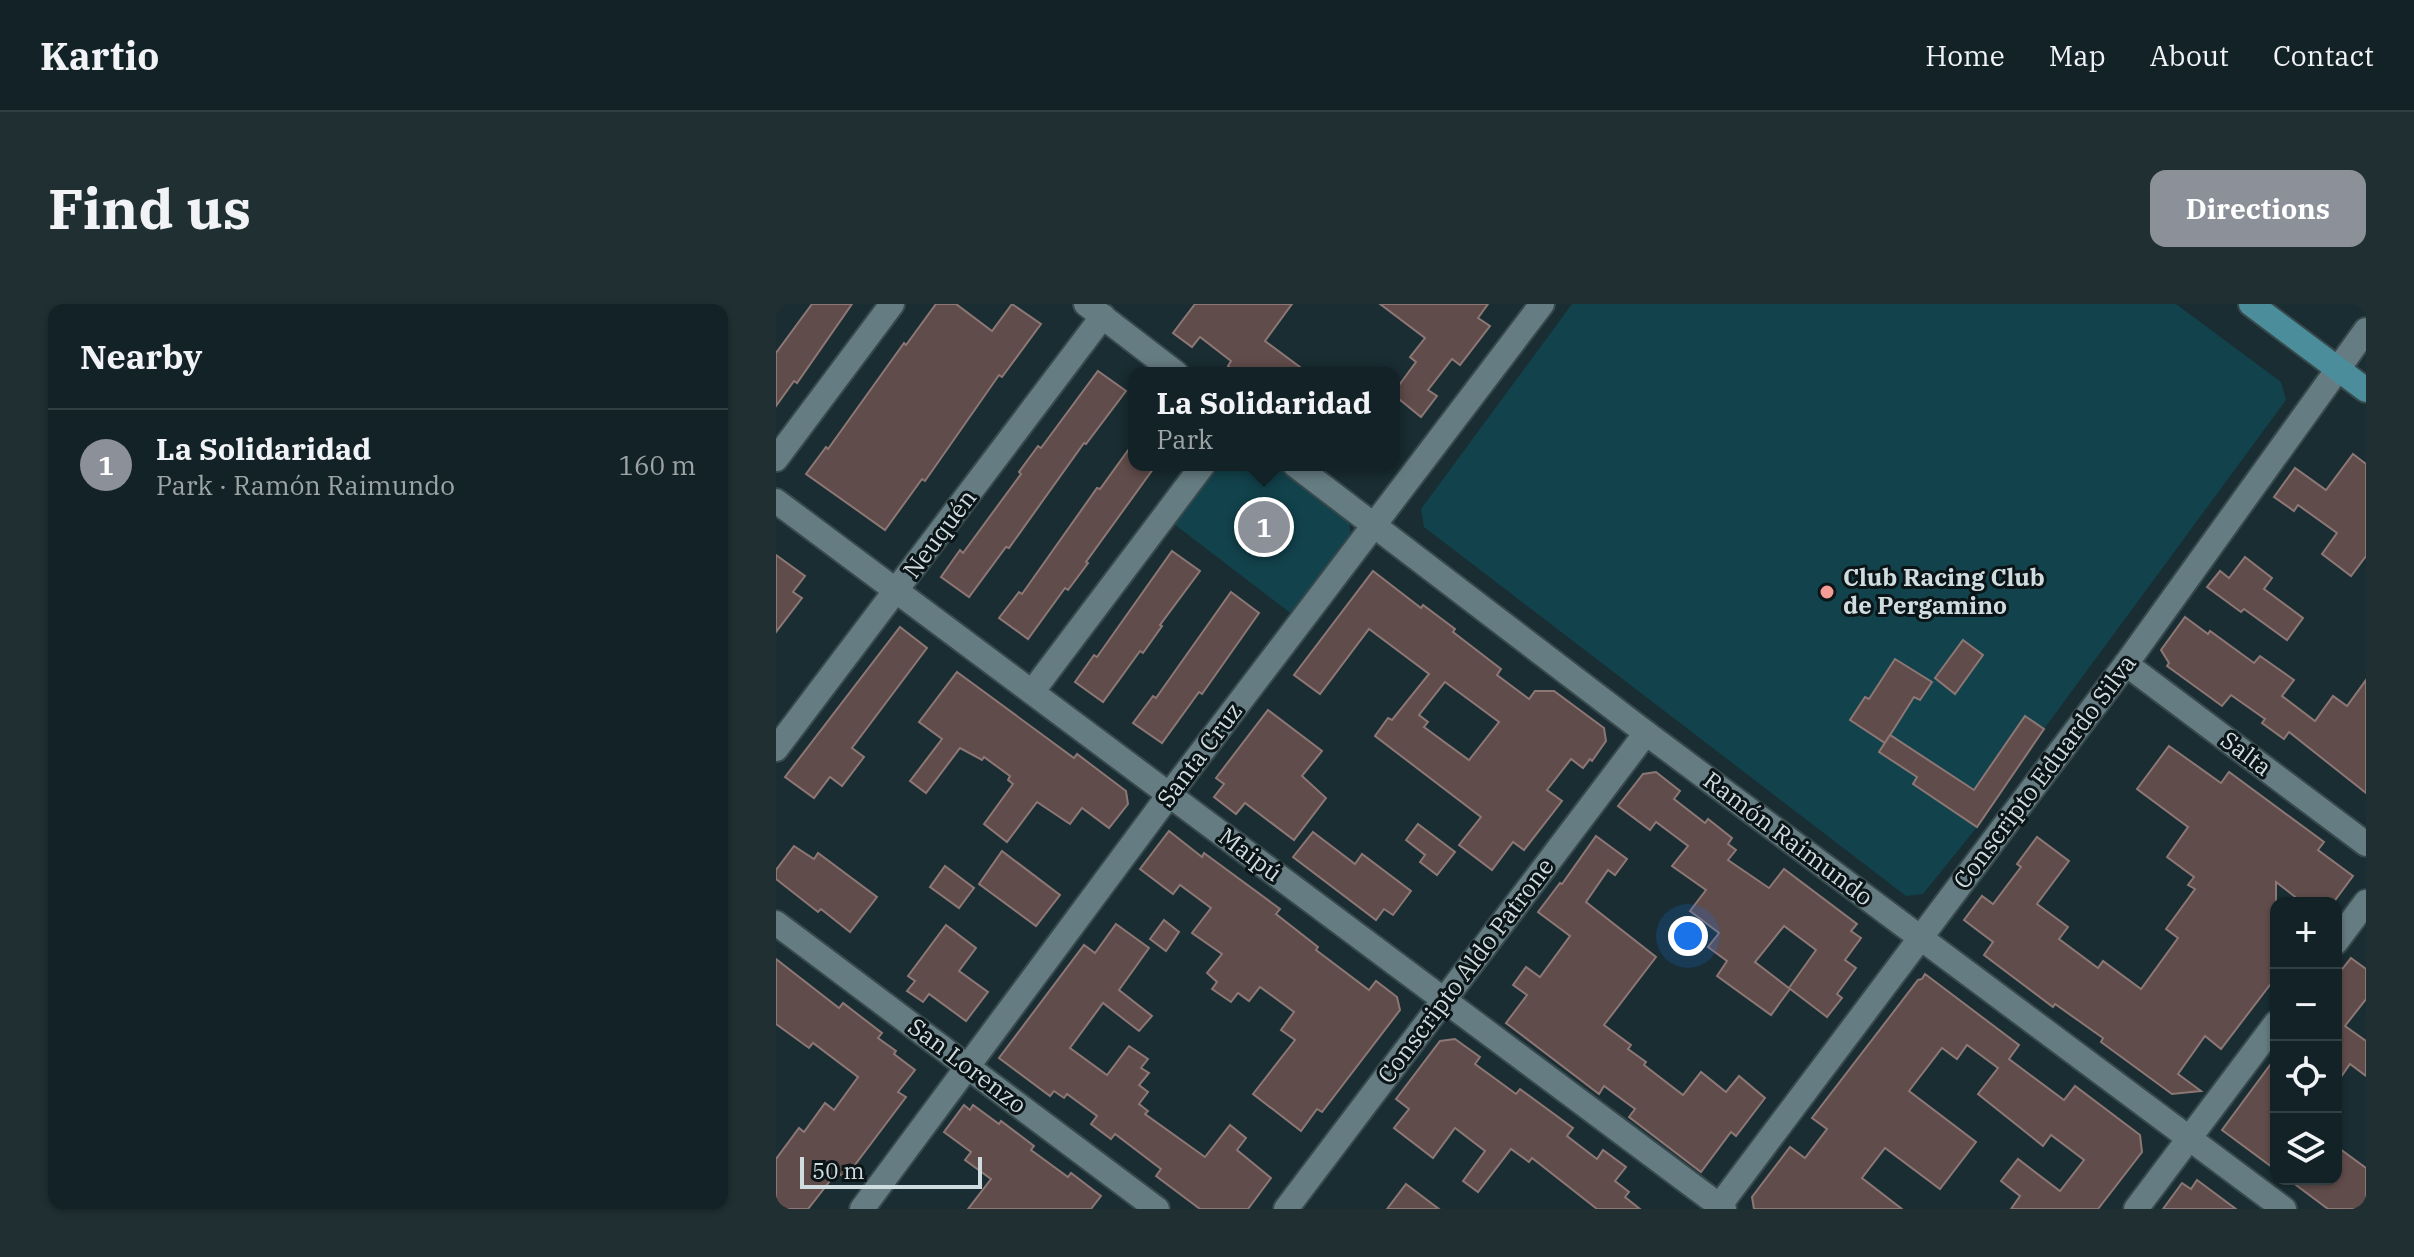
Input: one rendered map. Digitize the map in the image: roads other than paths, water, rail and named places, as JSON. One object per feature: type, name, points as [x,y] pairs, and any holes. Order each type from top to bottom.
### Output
[{"type":"main road","points":[[2251,304],[2366,390]]},
{"type":"street","points":[[776,459],[892,304]]},
{"type":"street","name":"Santa Cruz","points":[[862,1209],[1169,795],[1542,304]]},
{"type":"street","points":[[1094,308],[1168,367]]},
{"type":"street","name":"Neuquén","points":[[776,749],[897,591],[1094,308]]},
{"type":"street","name":"Conscripto Eduardo Silva","points":[[1720,1208],[2126,664],[2366,330]]},
{"type":"street","points":[[1032,692],[1198,471]]},
{"type":"street","name":"Ramón Raimundo","points":[[1303,471],[1646,733],[2284,1209]]},
{"type":"street","name":"Maipú","points":[[776,501],[1720,1208]]},
{"type":"street","name":"Salta","points":[[2126,664],[2366,844]]},
{"type":"street","name":"Conscripto Aldo Patrone","points":[[1286,1209],[1646,733]]},
{"type":"street","points":[[2342,934],[2366,902]]},
{"type":"street","name":"San Lorenzo","points":[[776,923],[1157,1209]]},
{"type":"street","points":[[2136,1209],[2270,1031]]},
{"type":"place","name":"La Solidaridad","points":[[1264,527]]},
{"type":"place","name":"Club Racing Club de Pergamino","points":[[1827,592]]}]
